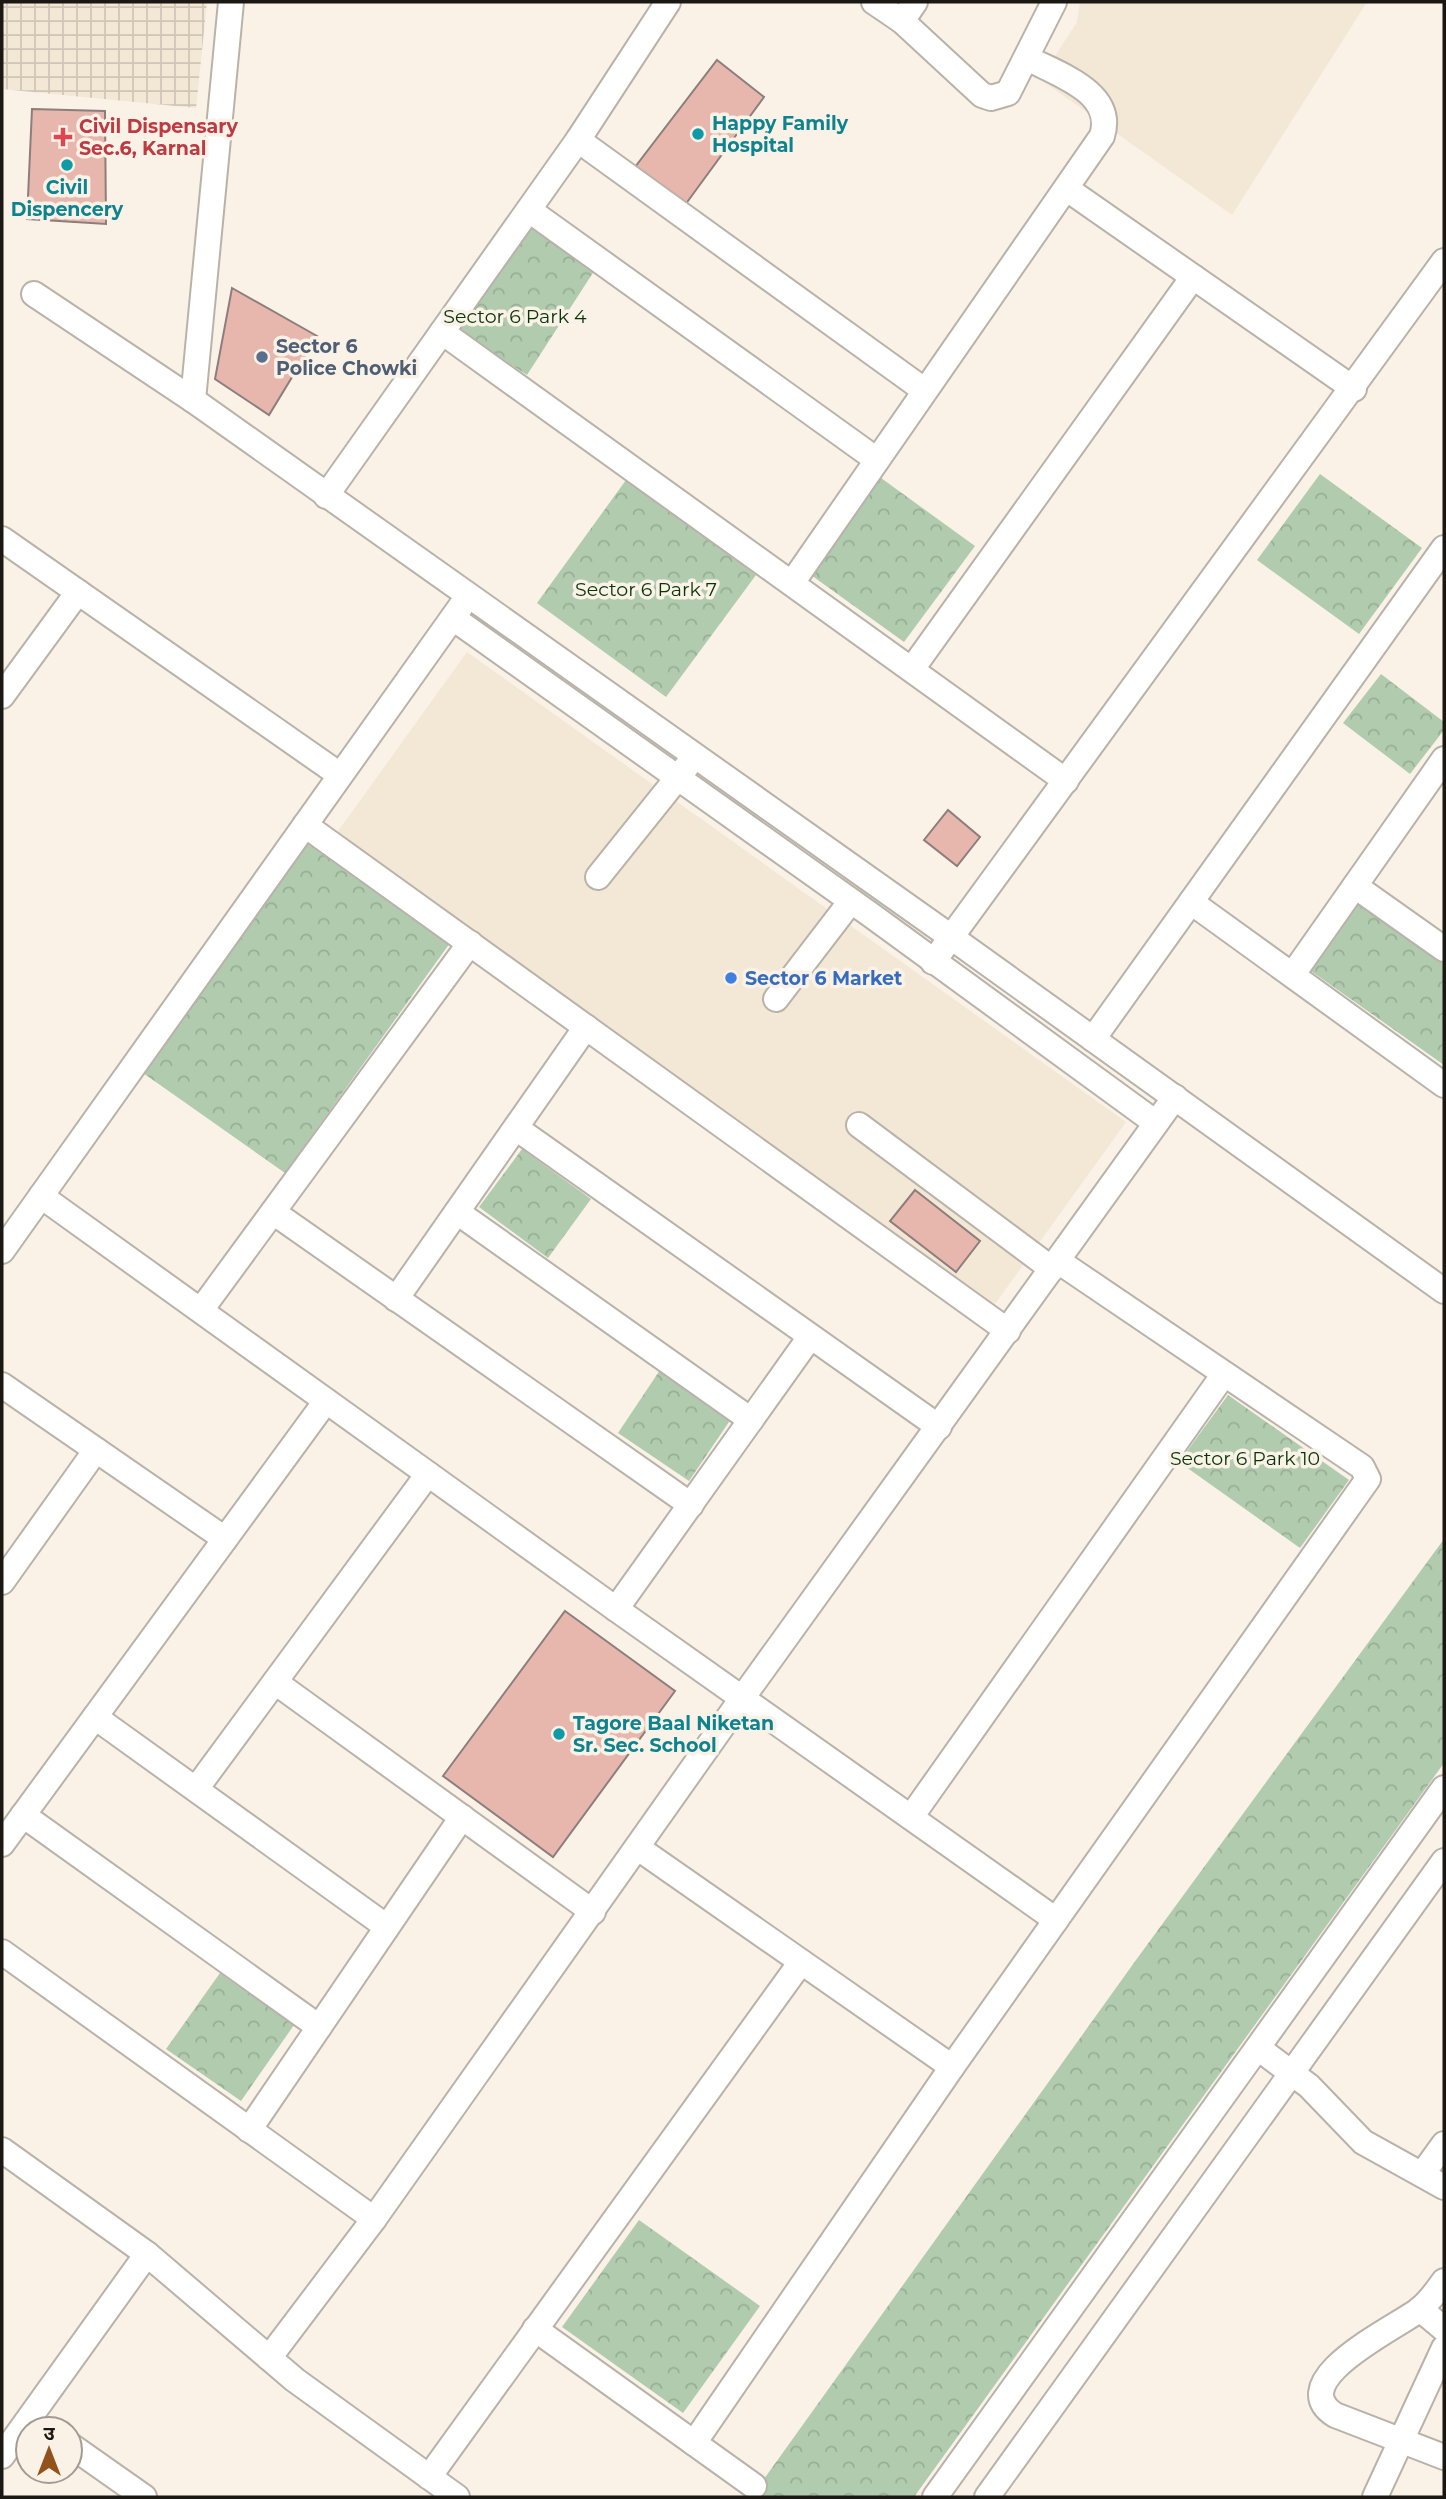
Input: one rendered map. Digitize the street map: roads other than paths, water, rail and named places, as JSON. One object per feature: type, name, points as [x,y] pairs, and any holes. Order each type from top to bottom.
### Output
[{"type":"street","points":[[192,400],[232,2]]},
{"type":"street","points":[[326,496],[578,140],[668,2]]},
{"type":"street","points":[[874,2],[909,12],[982,95],[991,98],[1008,93],[1054,2]]},
{"type":"street","points":[[792,583],[1102,135],[1106,123],[1104,110],[1081,87],[1027,58]]},
{"type":"street","points":[[578,140],[924,390]]},
{"type":"street","points":[[1067,189],[1353,389]]},
{"type":"street","points":[[529,210],[877,460]]},
{"type":"street","points":[[933,962],[1444,261]]},
{"type":"street","points":[[912,669],[1193,277]]},
{"type":"street","points":[[34,294],[192,400],[951,937],[1444,1291]]},
{"type":"street","points":[[443,331],[1066,781]]},
{"type":"street","points":[[2,538],[340,775]]},
{"type":"street","points":[[1093,1039],[1444,548]]},
{"type":"street","points":[[2,696],[78,592]]},
{"type":"street","points":[[2,1251],[468,596]]},
{"type":"street","points":[[453,618],[851,901],[1156,1123]]},
{"type":"street","points":[[598,877],[694,757]]},
{"type":"street","points":[[1293,974],[1444,759]]},
{"type":"street","points":[[305,825],[1008,1331]]},
{"type":"street","points":[[1355,886],[1444,949]]},
{"type":"street","points":[[776,999],[851,901]]},
{"type":"street","points":[[1191,902],[1444,1085]]},
{"type":"street","points":[[201,1310],[470,943]]},
{"type":"street","points":[[396,1299],[586,1027]]},
{"type":"street","points":[[269,2358],[374,2219],[743,1698],[1175,1097]]},
{"type":"street","points":[[694,2443],[952,2067],[1368,1479],[1362,1467],[1055,1265],[859,1125]]},
{"type":"street","points":[[516,1128],[939,1427]]},
{"type":"street","points":[[41,1196],[616,1609],[1056,1920]]},
{"type":"street","points":[[273,1212],[691,1505]]},
{"type":"street","points":[[457,1212],[751,1420]]},
{"type":"street","points":[[616,1609],[810,1337]]},
{"type":"street","points":[[911,1817],[1224,1374]]},
{"type":"street","points":[[2,1385],[225,1539]]},
{"type":"street","points":[[2,1844],[326,1401]]},
{"type":"street","points":[[2,1583],[96,1450]]},
{"type":"street","points":[[196,1789],[428,1474]]},
{"type":"street","points":[[275,1682],[593,1912]]},
{"type":"street","points":[[95,1717],[387,1927]]},
{"type":"street","points":[[935,2497],[1444,1788]]},
{"type":"street","points":[[23,1815],[319,2027]]},
{"type":"street","points":[[249,2130],[462,1817]]},
{"type":"street","points":[[638,1848],[952,2067]]},
{"type":"street","points":[[987,2497],[1444,1861]]},
{"type":"street","points":[[2,1952],[374,2219]]},
{"type":"street","points":[[429,2477],[800,1962]]},
{"type":"street","points":[[1258,2048],[1326,2101],[1363,2142],[1444,2187]]},
{"type":"street","points":[[1423,2173],[1444,2144]]},
{"type":"street","points":[[2,2150],[147,2254],[269,2358],[457,2497]]},
{"type":"street","points":[[43,2415],[147,2254]]},
{"type":"street","points":[[1444,2281],[1420,2309],[1334,2368],[1320,2391],[1319,2400],[1324,2408],[1335,2415],[1444,2457]]},
{"type":"street","points":[[1420,2309],[1444,2329]]},
{"type":"street","points":[[535,2329],[754,2486]]},
{"type":"street","points":[[1375,2497],[1444,2348]]},
{"type":"street","points":[[84,2455],[144,2497]]},
{"type":"place","name":"Happy Family Hospital","points":[[698,134]]},
{"type":"place","name":"Civil Dispensary Sec.6, Karnal","points":[[63,137]]},
{"type":"place","name":"Civil Dispencery","points":[[67,165]]},
{"type":"place","name":"Sector 6 Police Chowki","points":[[262,357]]},
{"type":"place","name":"Sector 6 Market","points":[[731,978]]},
{"type":"place","name":"Tagore Baal Niketan Sr. Sec. School","points":[[559,1734]]},
{"type":"park label","name":"Sector 6 Park 4","points":[[515,316]]},
{"type":"park label","name":"Sector 6 Park 7","points":[[646,589]]},
{"type":"park label","name":"Sector 6 Park 10","points":[[1245,1458]]}]
